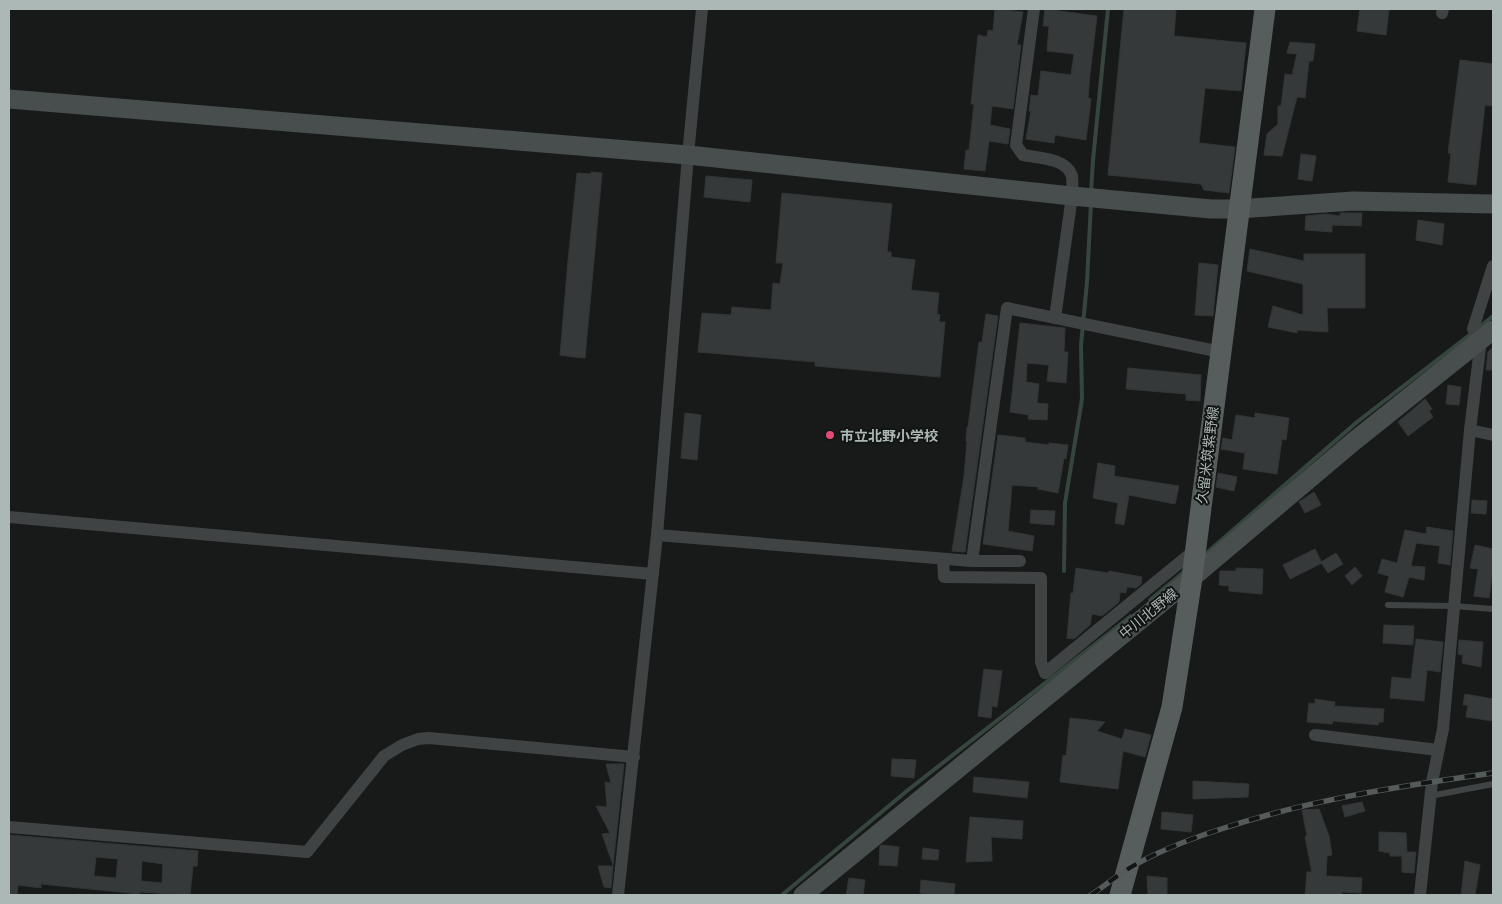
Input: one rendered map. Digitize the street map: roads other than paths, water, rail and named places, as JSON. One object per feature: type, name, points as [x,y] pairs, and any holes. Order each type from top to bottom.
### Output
[{"type":"main road","name":"久留米筑紫野線","points":[[1120,895],[1172,706],[1192,578],[1265,9]]},
{"type":"street","points":[[618,895],[657,535],[688,155],[702,9]]},
{"type":"street","points":[[1034,9],[1016,145],[1023,155],[1061,163],[1068,169],[1072,177],[1072,196],[1056,318]]},
{"type":"street","points":[[9,99],[688,155],[1211,209],[1238,210],[1353,201],[1493,204]]},
{"type":"street","points":[[1420,895],[1430,796],[1443,729],[1470,430],[1482,333],[1493,266]]},
{"type":"street","points":[[972,561],[1007,308],[1221,352]]},
{"type":"street","name":"中川北野線","points":[[803,895],[1192,578],[1482,333]]},
{"type":"street","points":[[1470,430],[1493,435]]},
{"type":"street","points":[[9,517],[653,574]]},
{"type":"street","points":[[657,535],[972,561],[1020,561]]},
{"type":"street","points":[[943,558],[944,577],[1041,578],[1041,662],[1045,673],[1195,554]]},
{"type":"street","points":[[1315,735],[1438,750]]},
{"type":"street","points":[[9,827],[308,852],[384,756],[402,745],[418,739],[429,738],[634,758]]},
{"type":"lane","points":[[1388,605],[1454,606],[1493,609]]},
{"type":"lane","points":[[1430,796],[1493,784]]},
{"type":"waterway","points":[[1091,193],[1108,9]]},
{"type":"waterway","points":[[1064,571],[1065,503],[1082,399],[1081,345],[1087,282],[1091,203]]},
{"type":"waterway","points":[[1477,329],[1493,316]]},
{"type":"waterway","points":[[1202,557],[1357,422],[1472,333]]},
{"type":"waterway","points":[[1150,600],[1185,571]]},
{"type":"waterway","points":[[782,895],[908,790],[1131,616]]},
{"type":"railway","points":[[1091,895],[1128,869],[1161,852],[1195,838],[1252,819],[1354,795],[1493,773]]},
{"type":"place","name":"市立北野小学校","points":[[830,435]]}]
